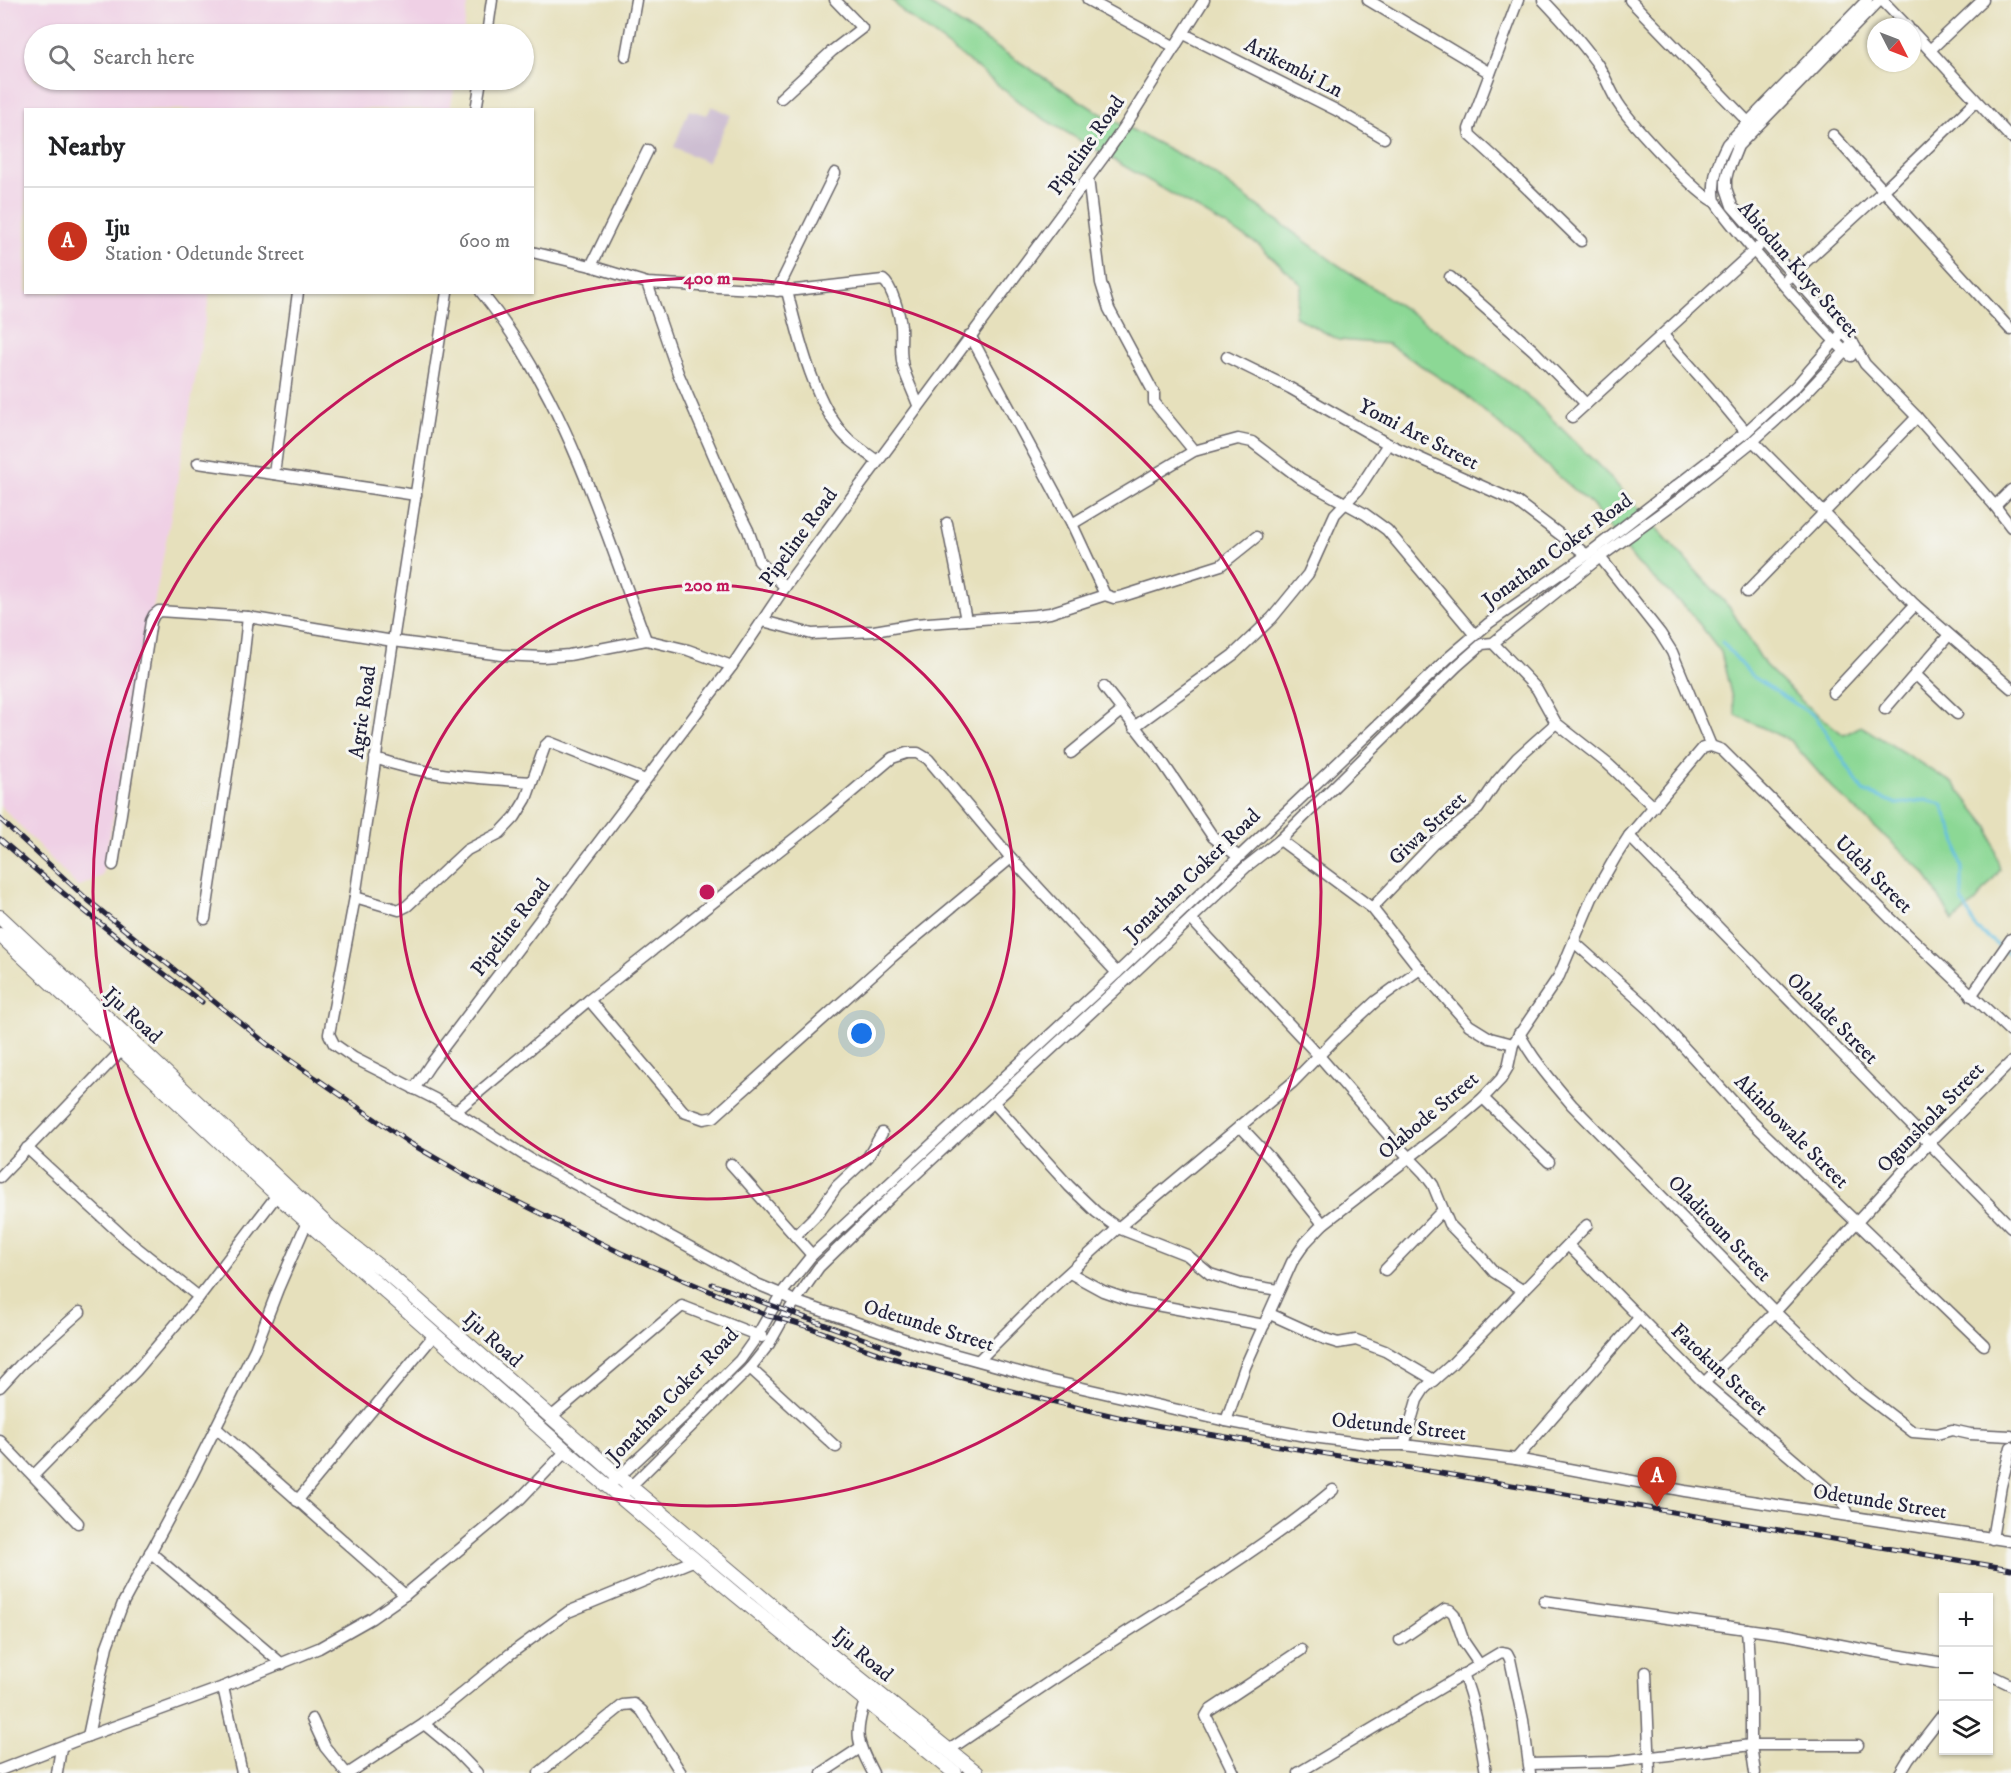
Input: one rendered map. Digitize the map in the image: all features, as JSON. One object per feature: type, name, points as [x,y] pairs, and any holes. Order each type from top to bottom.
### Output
[{"type":"main road","name":"Iju Road","points":[[0,917],[337,1234],[387,1273],[619,1476],[626,1492],[695,1560],[864,1701],[955,1773]]},
{"type":"main road","name":"Iju Road","points":[[0,935],[277,1195],[566,1451],[609,1486],[626,1492],[977,1773]]},
{"type":"street","points":[[488,24],[492,0]]},
{"type":"street","points":[[626,56],[636,0]]},
{"type":"street","points":[[781,98],[832,51],[862,28],[835,0]]},
{"type":"street","points":[[1088,0],[1175,47]]},
{"type":"street","name":"Pipeline Road","points":[[414,1089],[732,666],[764,621],[784,587],[1088,178],[1125,126],[1204,0]]},
{"type":"street","points":[[1368,0],[1490,73]]},
{"type":"street","points":[[1518,0],[1469,129],[1470,135],[1581,241]]},
{"type":"street","points":[[1543,0],[1571,30],[1598,65],[1619,104],[1645,135],[1696,188],[1716,203],[1729,200]]},
{"type":"street","points":[[1630,0],[1748,122]]},
{"type":"street","name":"Abiodun Kuye Street","points":[[1867,0],[1727,144],[1714,179],[1716,203],[1754,251],[1788,279],[1843,332],[1865,363],[1917,417],[2011,527]]},
{"type":"street","points":[[1881,0],[1899,18]]},
{"type":"street","name":"Abiodun Kuye Street","points":[[1865,363],[1845,353],[1833,341],[1763,243],[1729,200],[1726,188],[1728,171],[1738,146],[1881,0]]},
{"type":"street","points":[[1930,50],[1983,0]]},
{"type":"street","name":"Arikembi Ln","points":[[1184,34],[1336,110],[1384,138]]},
{"type":"street","points":[[1921,40],[2011,138]]},
{"type":"street","points":[[476,108],[479,90]]},
{"type":"street","points":[[1788,279],[1976,101]]},
{"type":"street","points":[[1833,135],[2011,330]]},
{"type":"street","points":[[591,266],[648,150]]},
{"type":"street","points":[[834,173],[782,291],[827,413],[848,439],[878,462]]},
{"type":"street","points":[[1088,178],[1101,283],[1108,309],[1154,393],[1155,402],[1194,451]]},
{"type":"street","points":[[1572,417],[1763,243]]},
{"type":"street","points":[[534,252],[591,266],[647,283],[782,291],[883,279],[889,284],[901,327],[899,349],[904,370],[918,405]]},
{"type":"street","points":[[1450,277],[1533,350],[1586,404]]},
{"type":"street","points":[[647,283],[678,373],[748,530],[759,561],[784,587]]},
{"type":"street","points":[[274,474],[298,294]]},
{"type":"street","name":"Agric Road","points":[[414,1089],[354,1058],[334,1044],[329,1034],[355,897],[447,294]]},
{"type":"street","points":[[482,294],[533,365],[558,413],[596,501],[646,640]]},
{"type":"street","name":"Jonathan Coker Road","points":[[626,1492],[750,1368],[819,1267],[891,1197],[1247,866],[1280,840],[1457,666],[1482,644],[1493,643],[1600,557],[1679,501],[1749,437],[1843,332]]},
{"type":"street","points":[[970,335],[1072,524],[1105,595]]},
{"type":"street","points":[[1663,335],[1749,437],[1792,483],[1824,512],[1915,605],[2011,688]]},
{"type":"street","name":"Jonathan Coker Road","points":[[609,1486],[740,1360],[781,1294],[812,1255],[1117,973],[1448,658],[1489,623],[1587,555],[1802,398],[1853,343]]},
{"type":"street","name":"Yomi Are Street","points":[[1227,357],[1290,388],[1388,444],[1517,502],[1587,555]]},
{"type":"street","points":[[1747,592],[1917,417]]},
{"type":"street","points":[[1072,524],[1194,451],[1238,440],[1252,442],[1301,479],[1365,514],[1387,530],[1475,635]]},
{"type":"street","points":[[1134,727],[1233,655],[1272,618],[1308,574],[1335,514],[1358,490],[1388,444]]},
{"type":"street","points":[[198,463],[416,495]]},
{"type":"street","points":[[1995,506],[2011,490]]},
{"type":"street","points":[[947,523],[966,620]]},
{"type":"street","points":[[764,621],[812,634],[874,631],[915,624],[1050,613],[1105,595],[1114,598],[1124,596],[1221,565],[1256,537]]},
{"type":"street","points":[[1600,557],[1660,633],[1672,652],[1711,746]]},
{"type":"street","points":[[1833,693],[1915,605]]},
{"type":"street","points":[[113,865],[151,621],[159,611],[248,616],[502,655],[543,657],[646,640],[688,650],[732,666]]},
{"type":"street","points":[[206,919],[240,688],[248,616]]},
{"type":"street","points":[[1885,709],[1949,634]]},
{"type":"street","points":[[1493,643],[1537,689],[1556,723],[1608,764],[1654,807]]},
{"type":"street","points":[[1915,674],[1957,714]]},
{"type":"street","points":[[1104,687],[1161,760],[1213,837],[1239,857]]},
{"type":"street","points":[[1071,753],[1122,711]]},
{"type":"street","name":"Giwa Street","points":[[1372,908],[1433,844],[1478,809],[1497,781],[1517,758],[1556,723]]},
{"type":"street","points":[[355,897],[399,910],[407,906],[467,850],[500,833],[515,817],[526,799],[545,746],[549,742],[645,780]]},
{"type":"street","name":"Olabode Street","points":[[1226,1421],[1245,1367],[1292,1262],[1323,1224],[1410,1158],[1483,1098],[1501,1079],[1508,1068],[1513,1044],[1559,976],[1592,898],[1629,836],[1703,748],[1711,746]]},
{"type":"street","name":"Udeh Street","points":[[1711,746],[1722,750],[1971,996],[2011,1032]]},
{"type":"street","points":[[455,1112],[589,1000],[818,820],[892,758],[907,753],[918,753],[928,759],[1011,858],[1117,973]]},
{"type":"street","points":[[375,758],[398,766],[444,776],[531,782]]},
{"type":"street","name":"Ololade Street","points":[[1629,836],[2011,1227]]},
{"type":"street","points":[[1280,840],[1372,908],[1420,969],[1469,1025],[1490,1038],[1513,1044]]},
{"type":"street","points":[[589,1000],[684,1112],[704,1119],[714,1117],[892,957],[1011,858]]},
{"type":"street","points":[[1191,919],[1320,1057],[1433,1185],[1449,1224],[1494,1272],[1522,1290]]},
{"type":"street","name":"Akinbowale Street","points":[[1574,942],[1650,1010],[1749,1119],[1984,1345]]},
{"type":"street","points":[[1971,996],[2009,942]]},
{"type":"street","points":[[979,1360],[1040,1299],[1118,1228],[1292,1083],[1376,1001],[1420,969]]},
{"type":"street","name":"Oladitoun Street","points":[[1520,1033],[1541,1069],[1572,1105],[1775,1312],[1853,1386],[1913,1432],[1937,1434],[1952,1430],[1970,1434],[2011,1436]]},
{"type":"street","points":[[0,1177],[121,1051]]},
{"type":"street","name":"Ogunshola Street","points":[[1704,1383],[1775,1312],[1929,1143],[2011,1062]]},
{"type":"street","name":"Odetunde Street","points":[[414,1089],[535,1162],[757,1284],[794,1301],[887,1334],[1048,1380],[1226,1421],[1305,1436],[1516,1459],[1685,1491],[2011,1541]]},
{"type":"street","points":[[1483,1098],[1549,1162]]},
{"type":"street","points":[[994,1103],[1070,1186],[1096,1212],[1118,1228],[1186,1255],[1210,1274],[1240,1284],[1279,1290]]},
{"type":"street","points":[[1240,1126],[1271,1159],[1323,1224]]},
{"type":"street","points":[[795,1236],[818,1213],[837,1186],[868,1157],[882,1133]]},
{"type":"street","points":[[27,1148],[126,1239],[199,1297]]},
{"type":"street","points":[[730,1164],[812,1255]]},
{"type":"street","points":[[34,1475],[136,1371],[199,1297],[277,1195]]},
{"type":"street","points":[[1384,1270],[1443,1210]]},
{"type":"street","points":[[88,1736],[107,1646],[123,1603],[216,1428],[255,1349],[307,1222]]},
{"type":"street","points":[[1404,1445],[1416,1400],[1587,1225]]},
{"type":"street","name":"Fatokun Street","points":[[1568,1245],[1704,1383],[1843,1502],[1849,1516]]},
{"type":"street","points":[[1070,1274],[1102,1291],[1129,1300],[1264,1325]]},
{"type":"street","points":[[551,1417],[682,1306],[771,1340]]},
{"type":"street","points":[[0,1387],[20,1365],[80,1312]]},
{"type":"street","points":[[1270,1314],[1325,1339],[1338,1342],[1356,1340],[1385,1351],[1434,1380]]},
{"type":"street","points":[[1516,1459],[1639,1318]]},
{"type":"street","points":[[297,1501],[435,1334]]},
{"type":"street","points":[[750,1368],[836,1447]]},
{"type":"street","points":[[216,1428],[405,1595]]},
{"type":"street","points":[[0,1441],[78,1523]]},
{"type":"street","points":[[1992,1539],[2001,1486],[2011,1447]]},
{"type":"street","points":[[0,1770],[223,1687],[320,1648],[372,1618],[405,1595],[520,1499],[566,1451]]},
{"type":"street","points":[[949,1750],[1099,1650],[1216,1576],[1333,1490]]},
{"type":"street","points":[[150,1552],[282,1664]]},
{"type":"street","points":[[312,1719],[325,1747],[348,1773],[424,1724],[510,1654],[568,1612],[695,1560]]},
{"type":"street","points":[[1544,1601],[1790,1635],[1939,1662]]},
{"type":"street","points":[[1400,1640],[1445,1610],[1450,1610],[1454,1614],[1464,1641],[1479,1664]]},
{"type":"street","points":[[1747,1629],[1751,1745],[1755,1773]]},
{"type":"street","points":[[1234,1773],[1206,1716],[1209,1711],[1301,1650]]},
{"type":"street","points":[[1298,1773],[1501,1652],[1507,1653],[1510,1659],[1530,1768],[1649,1759],[1751,1745],[1858,1745]]},
{"type":"street","points":[[1646,1672],[1650,1773]]},
{"type":"street","points":[[1463,1674],[1471,1692],[1486,1773]]},
{"type":"street","points":[[1993,1676],[2011,1685]]},
{"type":"street","points":[[223,1687],[242,1773]]},
{"type":"street","points":[[864,1701],[857,1726],[860,1748],[873,1773]]},
{"type":"street","points":[[539,1773],[623,1705],[634,1704],[642,1712],[681,1773]]},
{"type":"street","points":[[1900,1773],[1939,1719]]},
{"type":"street","points":[[424,1724],[453,1748],[477,1773]]},
{"type":"street","points":[[57,1773],[61,1748]]},
{"type":"street","points":[[822,1773],[860,1748]]},
{"type":"shaded area","points":[[0,0],[469,0],[465,24],[24,24],[24,90],[454,90],[450,108],[24,108],[24,294],[210,294],[177,484],[102,876],[78,887],[0,805]]},
{"type":"shaded area","points":[[712,106],[731,115],[707,162],[674,147],[689,110],[707,115]]},
{"type":"green space","points":[[892,0],[923,0],[1096,111],[1207,169],[1335,263],[1444,335],[1534,401],[1605,472],[1730,608],[1765,665],[1807,706],[1844,735],[1861,726],[1954,784],[1989,828],[2000,870],[1976,901],[1953,921],[1925,873],[1832,788],[1791,741],[1736,715],[1721,652],[1691,613],[1637,563],[1592,505],[1463,393],[1388,344],[1339,340],[1294,316],[1302,285],[1259,245],[1030,111],[961,55],[904,13]]},
{"type":"waterway","points":[[1722,642],[1752,676],[1816,717],[1863,791],[1897,804],[1925,800],[1942,804],[1956,839],[1962,869],[1962,900],[1976,928],[2011,956]]},
{"type":"railway","points":[[0,819],[89,901],[267,1044],[408,1142],[475,1181],[619,1252],[768,1316],[798,1324],[889,1357],[955,1376],[1155,1425],[2011,1569]]},
{"type":"railway","points":[[0,839],[99,923],[202,1002]]},
{"type":"railway","points":[[712,1284],[898,1351]]},
{"type":"place","name":"Iju","points":[[1657,1507]]}]
